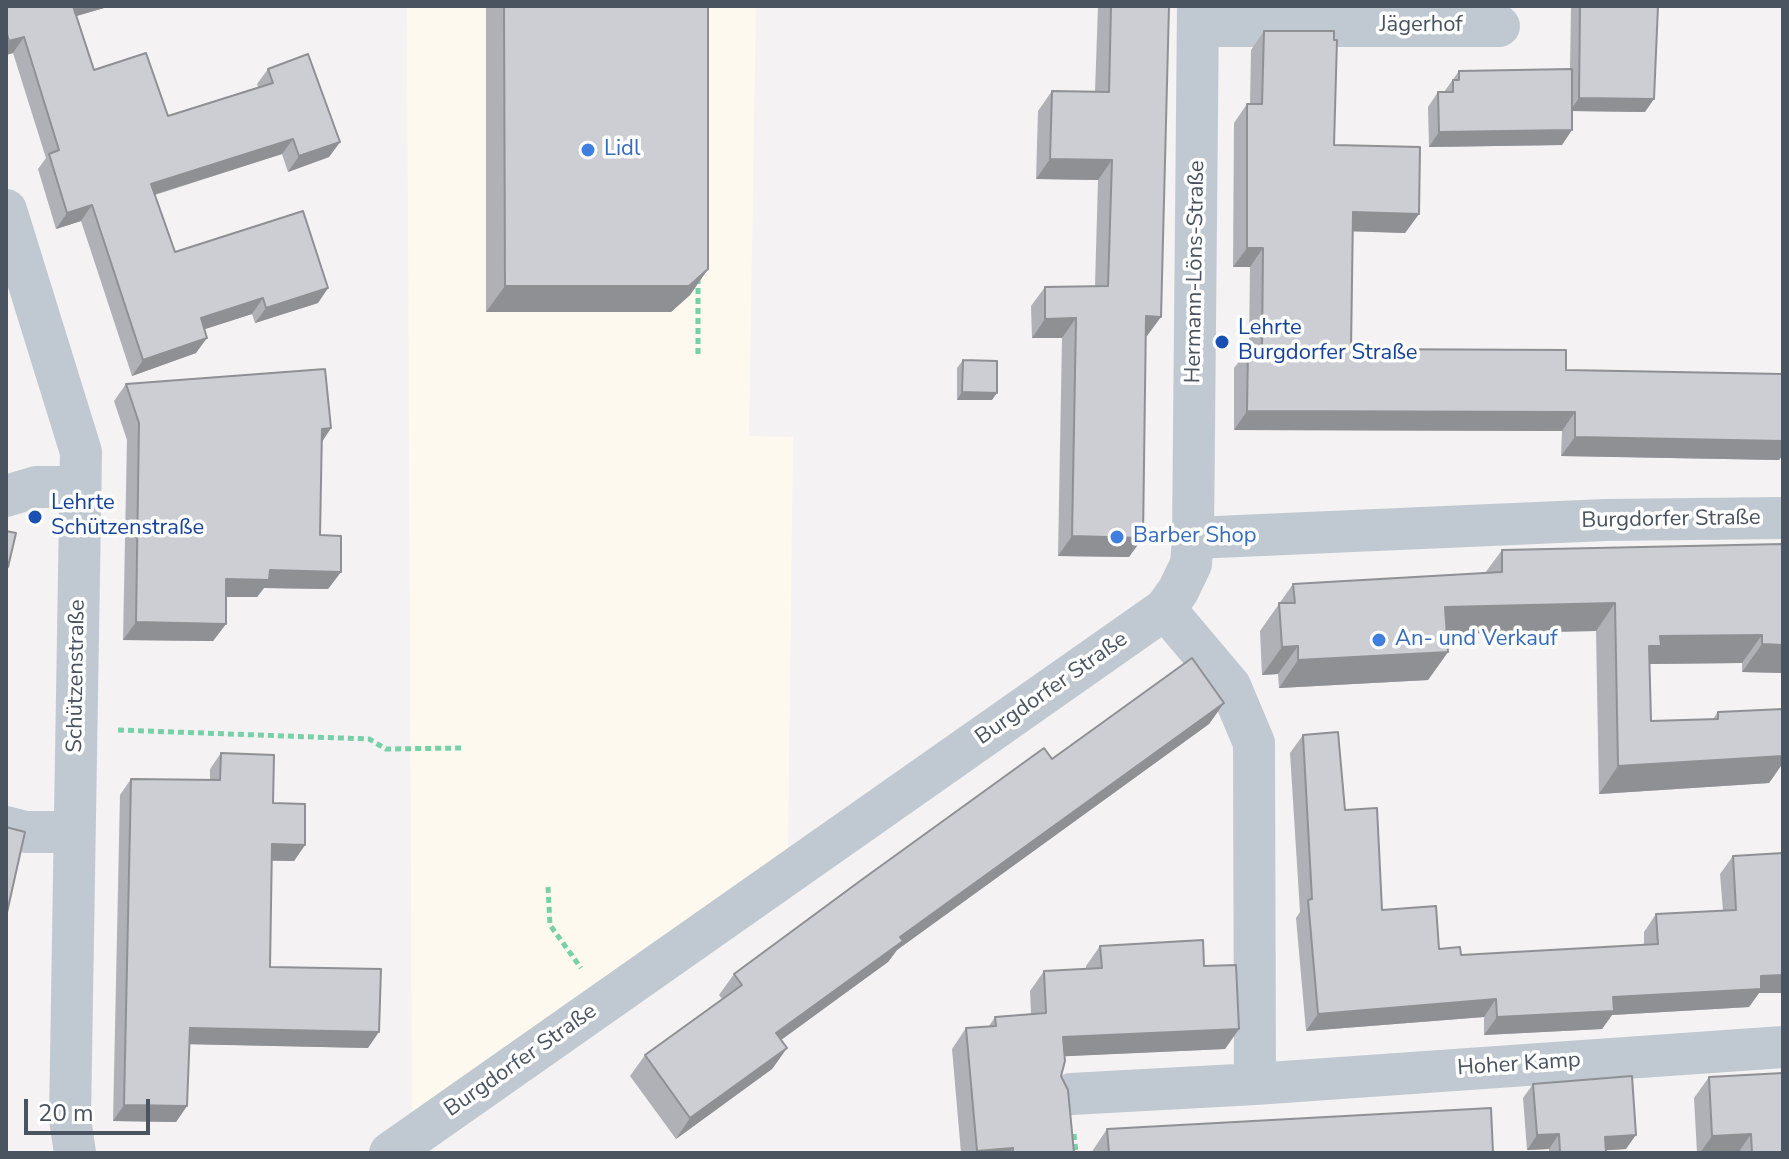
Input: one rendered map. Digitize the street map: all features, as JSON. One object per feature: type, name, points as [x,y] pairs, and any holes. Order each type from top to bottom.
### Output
[{"type":"street","name":"Jägerhof","points":[[1198,16],[1499,26]]},
{"type":"street","name":"Hermann-Löns-Straße","points":[[1193,538],[1198,16]]},
{"type":"street","name":"Schützenstraße","points":[[6,210],[81,452],[70,1119],[75,1153]]},
{"type":"street","points":[[6,496],[36,487],[80,487]]},
{"type":"street","name":"Burgdorfer Straße","points":[[390,1153],[1165,609],[1191,564],[1193,538],[1605,520],[1783,518]]},
{"type":"street","points":[[1165,609],[1230,686],[1254,743],[1255,1084]]},
{"type":"street","points":[[6,827],[26,832],[73,832]]},
{"type":"street","name":"Hoher Kamp","points":[[1071,1094],[1783,1047]]},
{"type":"path","points":[[698,278],[698,354]]},
{"type":"path","points":[[77,729],[369,739],[386,749],[461,748]]},
{"type":"path","points":[[548,887],[550,925],[606,1002]]},
{"type":"shaded area","points":[[407,6],[756,6],[749,436],[793,437],[788,854],[412,1121]]},
{"type":"building","points":[[6,6],[73,6],[94,70],[146,53],[168,116],[273,83],[268,69],[308,54],[340,142],[299,156],[293,139],[151,184],[175,252],[303,211],[328,288],[266,308],[263,298],[201,318],[207,338],[143,360],[92,205],[67,213],[49,154],[59,150],[24,37],[9,41]]},
{"type":"building","name":"Lidl","points":[[504,6],[708,6],[708,269],[689,286],[505,286]]},
{"type":"building","points":[[1111,6],[1169,6],[1161,317],[1146,316],[1143,538],[1072,536],[1076,318],[1045,319],[1045,287],[1108,286],[1112,160],[1050,159],[1052,91],[1109,92]]},
{"type":"building","points":[[1580,6],[1658,6],[1654,99],[1579,98]]},
{"type":"building","points":[[1264,31],[1334,31],[1334,40],[1337,40],[1334,145],[1420,147],[1419,214],[1353,212],[1351,349],[1566,350],[1566,370],[1783,374],[1783,441],[1575,437],[1575,412],[1247,411],[1248,349],[1262,349],[1263,248],[1247,248],[1247,104],[1262,104]]},
{"type":"building","points":[[1572,69],[1572,130],[1439,132],[1438,92],[1453,92],[1453,80],[1459,80],[1459,71]]},
{"type":"building","points":[[963,360],[997,361],[997,393],[962,392]]},
{"type":"building","points":[[325,369],[331,428],[322,429],[320,535],[341,536],[341,572],[270,570],[269,580],[226,579],[226,624],[136,622],[139,423],[126,384]]},
{"type":"building","points":[[6,531],[16,533],[8,567],[6,566]]},
{"type":"building","points":[[1783,544],[1783,645],[1762,644],[1762,635],[1660,636],[1661,646],[1649,646],[1651,721],[1718,719],[1718,712],[1783,709],[1783,756],[1618,766],[1615,603],[1445,607],[1448,652],[1298,660],[1298,646],[1282,647],[1279,603],[1295,603],[1293,584],[1502,572],[1502,550]]},
{"type":"building","points":[[1192,658],[1224,703],[900,937],[903,941],[776,1033],[787,1048],[690,1118],[645,1055],[742,985],[734,974],[860,881],[1044,748],[1052,759]]},
{"type":"building","points":[[1338,732],[1345,810],[1377,808],[1382,910],[1436,906],[1439,949],[1460,947],[1461,955],[1658,944],[1656,914],[1736,910],[1733,856],[1783,853],[1783,975],[1761,976],[1761,989],[1613,997],[1614,1011],[1497,1017],[1496,999],[1318,1014],[1308,900],[1312,899],[1303,735]]},
{"type":"building","points":[[221,753],[274,755],[273,803],[305,804],[305,845],[272,844],[270,967],[381,969],[379,1032],[190,1028],[187,1106],[124,1105],[131,779],[220,780]]},
{"type":"building","points":[[6,827],[25,832],[6,917]]},
{"type":"building","points":[[1203,940],[1204,966],[1236,965],[1239,1029],[1063,1037],[1065,1061],[1061,1076],[1068,1090],[1074,1153],[1013,1153],[1013,1148],[977,1151],[966,1028],[996,1026],[995,1017],[1046,1013],[1044,971],[1102,968],[1100,946]]},
{"type":"building","points":[[1783,1073],[1783,1153],[1752,1153],[1751,1134],[1712,1136],[1709,1077]]},
{"type":"building","points":[[1632,1076],[1636,1135],[1605,1137],[1606,1153],[1560,1153],[1559,1134],[1537,1135],[1533,1084]]},
{"type":"building","points":[[1491,1108],[1493,1153],[1109,1153],[1107,1129]]},
{"type":"place","name":"Lidl","points":[[588,150]]},
{"type":"place","name":"Lehrte Burgdorfer Straße","points":[[1222,342]]},
{"type":"place","name":"Lehrte Schützenstraße","points":[[35,517]]},
{"type":"place","name":"Barber Shop","points":[[1117,537]]},
{"type":"place","name":"An- und Verkauf","points":[[1379,640]]}]
